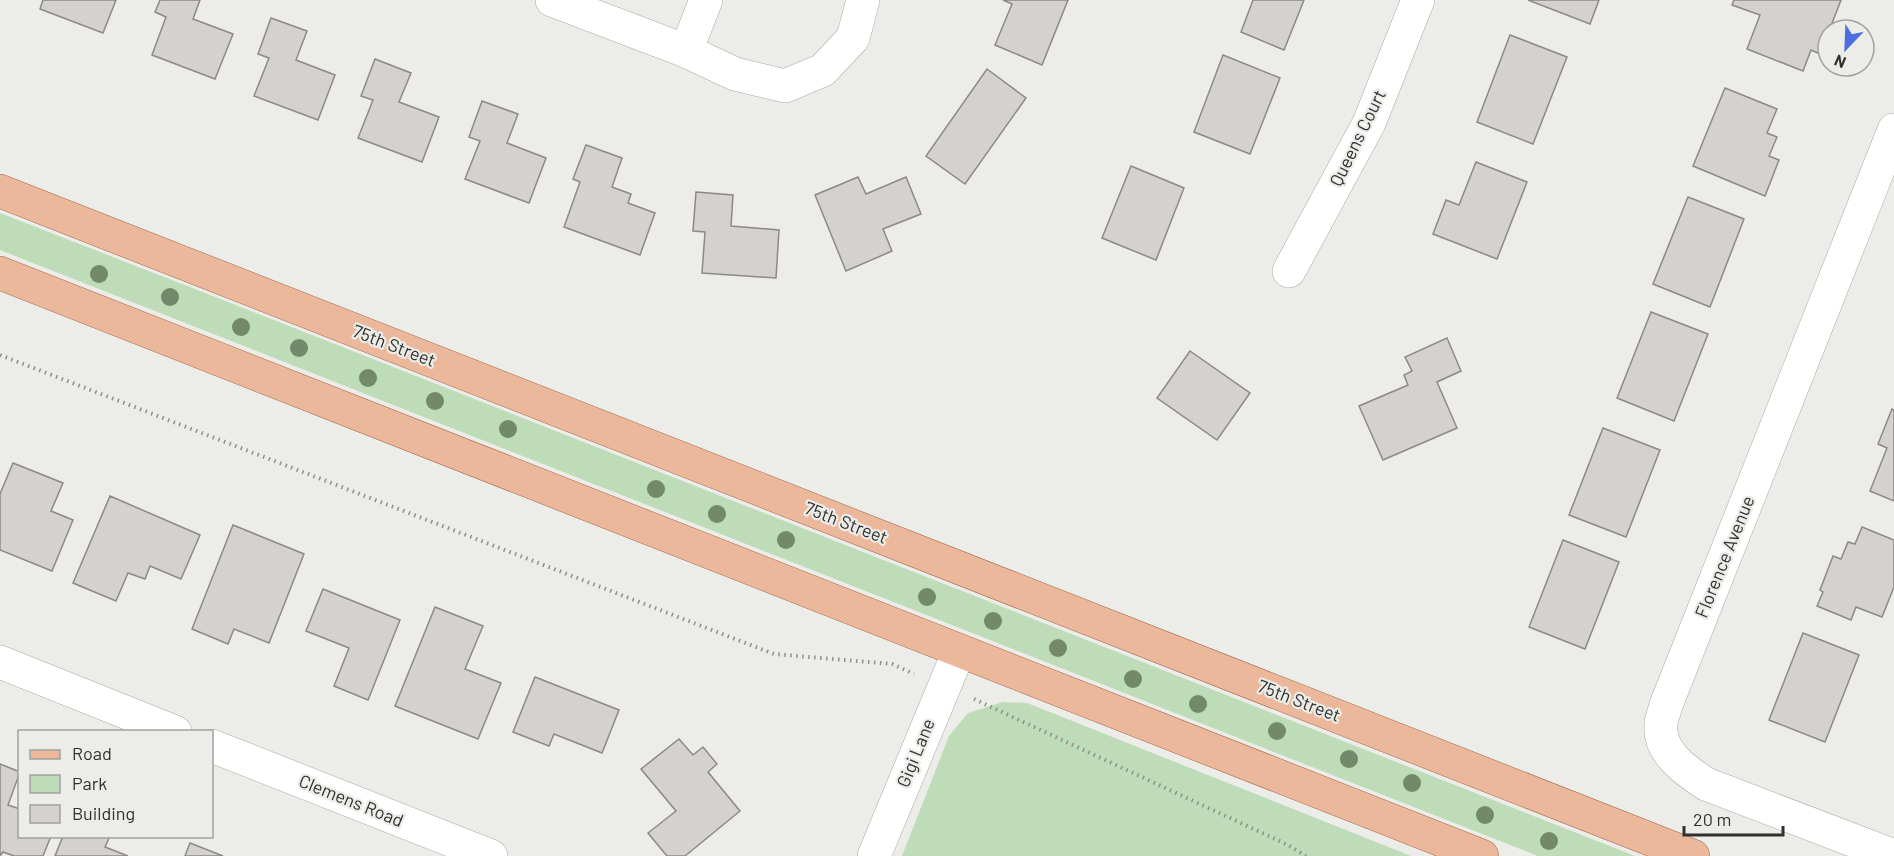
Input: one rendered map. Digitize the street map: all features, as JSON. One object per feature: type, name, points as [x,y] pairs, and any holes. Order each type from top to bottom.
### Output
[{"type":"main road","name":"75th Street","points":[[0,191],[1693,856]]},
{"type":"main road","points":[[0,273],[1482,856]]},
{"type":"street","points":[[552,0],[686,51],[735,74],[785,86],[823,70],[853,38],[863,0]]},
{"type":"street","points":[[686,51],[706,0]]},
{"type":"street","name":"Queens Court","points":[[1289,271],[1369,123],[1418,0]]},
{"type":"street","name":"Florence Avenue","points":[[1894,130],[1660,725],[1665,744],[1674,760],[1688,773],[1706,784],[1894,856]]},
{"type":"street","name":"Gigi Lane","points":[[874,856],[959,651]]},
{"type":"street","points":[[0,662],[170,730]]},
{"type":"street","name":"Clemens Road","points":[[213,746],[491,856]]},
{"type":"path","points":[[0,355],[774,654],[892,664]]},
{"type":"path","points":[[990,705],[1288,845],[1306,856]]},
{"type":"green space","points":[[0,213],[1635,856],[1538,856],[0,250]]},
{"type":"green space","points":[[1003,702],[1027,703],[1411,856],[902,856],[949,736],[968,713]]},
{"type":"building","points":[[43,0],[116,0],[103,33],[40,9]]},
{"type":"building","points":[[160,0],[200,0],[193,19],[233,34],[215,79],[152,55],[166,17],[155,12]]},
{"type":"building","points":[[1003,0],[1068,0],[1042,65],[995,45],[1012,4]]},
{"type":"building","points":[[1253,0],[1304,0],[1284,50],[1241,32]]},
{"type":"building","points":[[1528,0],[1599,0],[1590,24]]},
{"type":"building","points":[[1734,0],[1841,0],[1834,18],[1816,18],[1816,52],[1811,50],[1803,71],[1747,49],[1760,15],[1732,5]]},
{"type":"building","points":[[271,18],[307,31],[296,60],[335,75],[318,120],[254,96],[269,58],[258,54]]},
{"type":"building","points":[[1510,35],[1567,57],[1533,144],[1477,122]]},
{"type":"building","points":[[1223,55],[1280,78],[1250,154],[1194,132]]},
{"type":"building","points":[[375,59],[411,73],[399,102],[439,117],[422,162],[358,138],[373,100],[361,96]]},
{"type":"building","points":[[987,69],[1026,98],[965,184],[926,156]]},
{"type":"building","points":[[1725,88],[1777,109],[1767,133],[1777,137],[1769,156],[1779,160],[1765,196],[1693,166]]},
{"type":"building","points":[[482,101],[518,114],[507,143],[546,158],[529,203],[465,179],[480,141],[469,137]]},
{"type":"building","points":[[586,145],[622,158],[612,187],[631,194],[628,203],[655,213],[640,255],[564,227],[580,182],[573,179]]},
{"type":"building","points":[[1476,162],[1527,182],[1497,259],[1433,234],[1446,200],[1459,205]]},
{"type":"building","points":[[1131,166],[1184,188],[1156,260],[1102,238]]},
{"type":"building","points":[[858,177],[866,194],[906,177],[921,214],[883,229],[892,251],[846,271],[815,195]]},
{"type":"building","points":[[696,192],[733,195],[731,226],[779,230],[776,278],[702,273],[705,232],[693,231]]},
{"type":"building","points":[[1688,197],[1744,219],[1710,307],[1653,284]]},
{"type":"building","points":[[1651,312],[1708,334],[1674,421],[1617,398]]},
{"type":"building","points":[[1447,338],[1461,371],[1437,382],[1457,428],[1383,460],[1359,406],[1408,385],[1404,375],[1412,371],[1405,357]]},
{"type":"building","points":[[1190,351],[1250,393],[1217,440],[1157,398]]},
{"type":"building","points":[[1892,409],[1894,410],[1894,501],[1870,491],[1887,448],[1878,444]]},
{"type":"building","points":[[1603,428],[1660,450],[1626,537],[1569,515]]},
{"type":"building","points":[[13,463],[63,483],[51,511],[73,520],[52,571],[0,550],[0,494]]},
{"type":"building","points":[[110,496],[200,535],[181,579],[150,566],[145,579],[128,573],[116,601],[73,583]]},
{"type":"building","points":[[233,525],[304,554],[269,643],[234,629],[228,644],[192,629]]},
{"type":"building","points":[[1862,527],[1894,540],[1894,587],[1882,617],[1856,607],[1851,620],[1817,606],[1823,592],[1820,590],[1833,556],[1841,559],[1848,542],[1855,544]]},
{"type":"building","points":[[1563,540],[1619,562],[1585,649],[1529,627]]},
{"type":"building","points":[[323,589],[400,620],[368,700],[334,686],[349,648],[306,631]]},
{"type":"building","points":[[435,607],[483,626],[465,669],[501,683],[478,739],[395,706]]},
{"type":"building","points":[[1803,633],[1859,655],[1825,742],[1769,720]]},
{"type":"building","points":[[535,677],[619,710],[602,753],[554,734],[549,746],[513,732]]},
{"type":"building","points":[[679,739],[693,755],[703,747],[717,764],[708,772],[740,811],[685,856],[667,856],[648,833],[676,811],[641,769]]},
{"type":"building","points":[[0,764],[18,771],[8,805],[18,808],[18,838],[50,838],[43,856],[14,856],[3,852],[0,856]]},
{"type":"building","points":[[62,838],[109,838],[105,847],[128,856],[55,856]]},
{"type":"building","points":[[190,843],[223,856],[185,856]]}]
